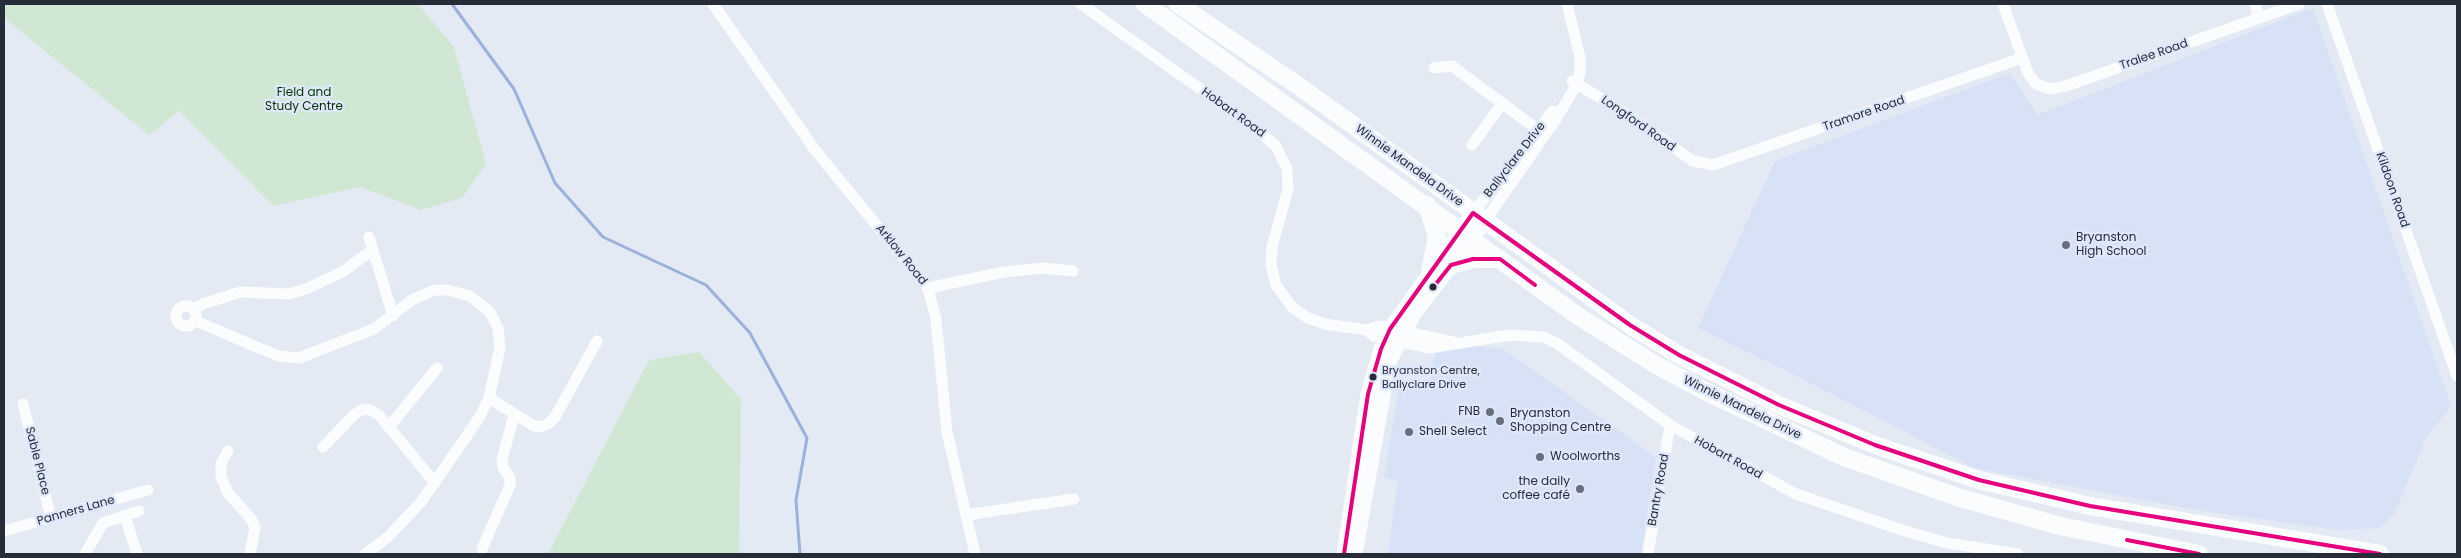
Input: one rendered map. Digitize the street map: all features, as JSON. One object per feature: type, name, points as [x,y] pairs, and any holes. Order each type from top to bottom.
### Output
[{"type":"main road","name":"Winnie Mandela Drive","points":[[1145,4],[1427,205],[1578,316],[1656,364],[1705,391],[1844,457],[1915,483],[2018,516],[2108,537],[2199,554]]},
{"type":"main road","name":"Winnie Mandela Drive","points":[[1178,4],[1300,87],[1622,320],[1678,355],[1779,406],[1874,445],[1980,480],[2090,506],[2380,554]]},
{"type":"main road","points":[[1427,205],[1437,236],[1430,272]]},
{"type":"main road","points":[[1451,265],[1473,259],[1500,259]]},
{"type":"street","name":"Arklow Road","points":[[712,4],[815,150],[928,288],[936,319],[948,432],[974,554]]},
{"type":"street","name":"Hobart Road","points":[[1081,4],[1257,130],[1276,146],[1284,160],[1288,178],[1287,199],[1272,247],[1272,265],[1276,285],[1292,306],[1308,318],[1325,324],[1368,330],[1374,336],[1394,336],[1458,344],[1510,334],[1544,337],[1558,344],[1670,425],[1796,494],[1946,548],[2018,554]]},
{"type":"street","name":"Ballyclare Drive","points":[[1344,554],[1368,394],[1394,336],[1430,272],[1466,234],[1556,119],[1575,83],[1574,38],[1568,4]]},
{"type":"street","name":"Tralee Road","points":[[2003,4],[2022,58],[2036,84],[2044,88],[2056,89],[2299,4]]},
{"type":"street","points":[[2255,4],[2259,18]]},
{"type":"street","name":"Kildoon Road","points":[[2327,4],[2457,376]]},
{"type":"street","name":"Tramore Road","points":[[1705,166],[1725,163],[2022,58]]},
{"type":"street","points":[[1434,68],[1452,66],[1538,130]]},
{"type":"street","name":"Ballyclare Drive","points":[[1479,217],[1538,130],[1575,83]]},
{"type":"street","name":"Longford Road","points":[[1575,83],[1622,111],[1686,157],[1705,166]]},
{"type":"street","points":[[1472,146],[1502,104]]},
{"type":"street","name":"Ballyclare Drive","points":[[1355,554],[1384,382],[1394,336],[1451,265],[1466,234]]},
{"type":"street","points":[[369,238],[393,316]]},
{"type":"street","points":[[365,554],[402,524],[435,483],[471,432],[489,398],[498,360],[499,337],[498,328],[490,312],[478,301],[460,292],[434,290],[412,300],[393,316],[366,333],[299,358],[272,353],[195,315],[205,304],[241,292],[288,294],[306,289],[344,271],[372,250]]},
{"type":"street","points":[[928,288],[985,275],[1043,268],[1074,271]]},
{"type":"street","points":[[489,398],[534,426],[541,427],[548,424],[554,417],[596,341]]},
{"type":"street","points":[[389,427],[437,368]]},
{"type":"street","name":"Sable Place","points":[[23,404],[51,518]]},
{"type":"street","points":[[322,447],[363,409],[370,410],[378,414],[435,483]]},
{"type":"street","points":[[482,549],[510,485],[510,478],[503,467],[502,460],[514,415]]},
{"type":"street","name":"Bantry Road","points":[[1648,554],[1670,425]]},
{"type":"street","points":[[228,450],[221,464],[221,477],[228,493],[255,527],[250,554]]},
{"type":"street","name":"Panners Lane","points":[[4,531],[148,490]]},
{"type":"street","points":[[966,515],[1074,500]]},
{"type":"street","points":[[85,554],[99,527],[104,523],[139,512]]},
{"type":"street","points":[[125,516],[137,554]]},
{"type":"shaded area","name":"Bryanston High School","points":[[2313,8],[2451,406],[2426,438],[2394,514],[2380,528],[2337,530],[2203,511],[1974,468],[1787,371],[1698,328],[1775,161],[2010,73],[2037,115]]},
{"type":"shaded area","name":"Bryanston Shopping Centre","points":[[1437,344],[1502,348],[1656,457],[1641,554],[1388,554],[1398,481],[1384,478],[1400,382],[1428,386]]},
{"type":"green space","name":"Field and Study Centre","points":[[4,4],[418,4],[454,47],[486,164],[462,198],[421,210],[360,187],[273,206],[179,111],[149,135],[4,18]]},
{"type":"green space","points":[[699,352],[741,399],[739,554],[548,554],[649,360]]},
{"type":"waterway","points":[[452,4],[514,89],[555,183],[603,237],[706,285],[750,333],[807,438],[796,500],[800,554]]},
{"type":"transit line","points":[[1344,554],[1368,394],[1381,349],[1390,329],[1473,213],[1630,325],[1679,355],[1779,405],[1875,445],[1979,480],[2090,506],[2380,554]]},
{"type":"transit line","points":[[1431,290],[1451,265],[1473,259],[1500,259],[1535,285]]},
{"type":"transit line","points":[[2127,540],[2199,554]]},
{"type":"place","name":"Bryanston High School","points":[[2066,245]]},
{"type":"place","name":"Bryanston Centre, Ballyclare Drive","points":[[1373,377]]},
{"type":"place","name":"FNB","points":[[1490,412]]},
{"type":"place","name":"Bryanston Shopping Centre","points":[[1500,421]]},
{"type":"place","name":"Shell Select","points":[[1409,432]]},
{"type":"place","name":"Woolworths","points":[[1540,457]]},
{"type":"place","name":"the daily coffee café","points":[[1580,489]]}]
